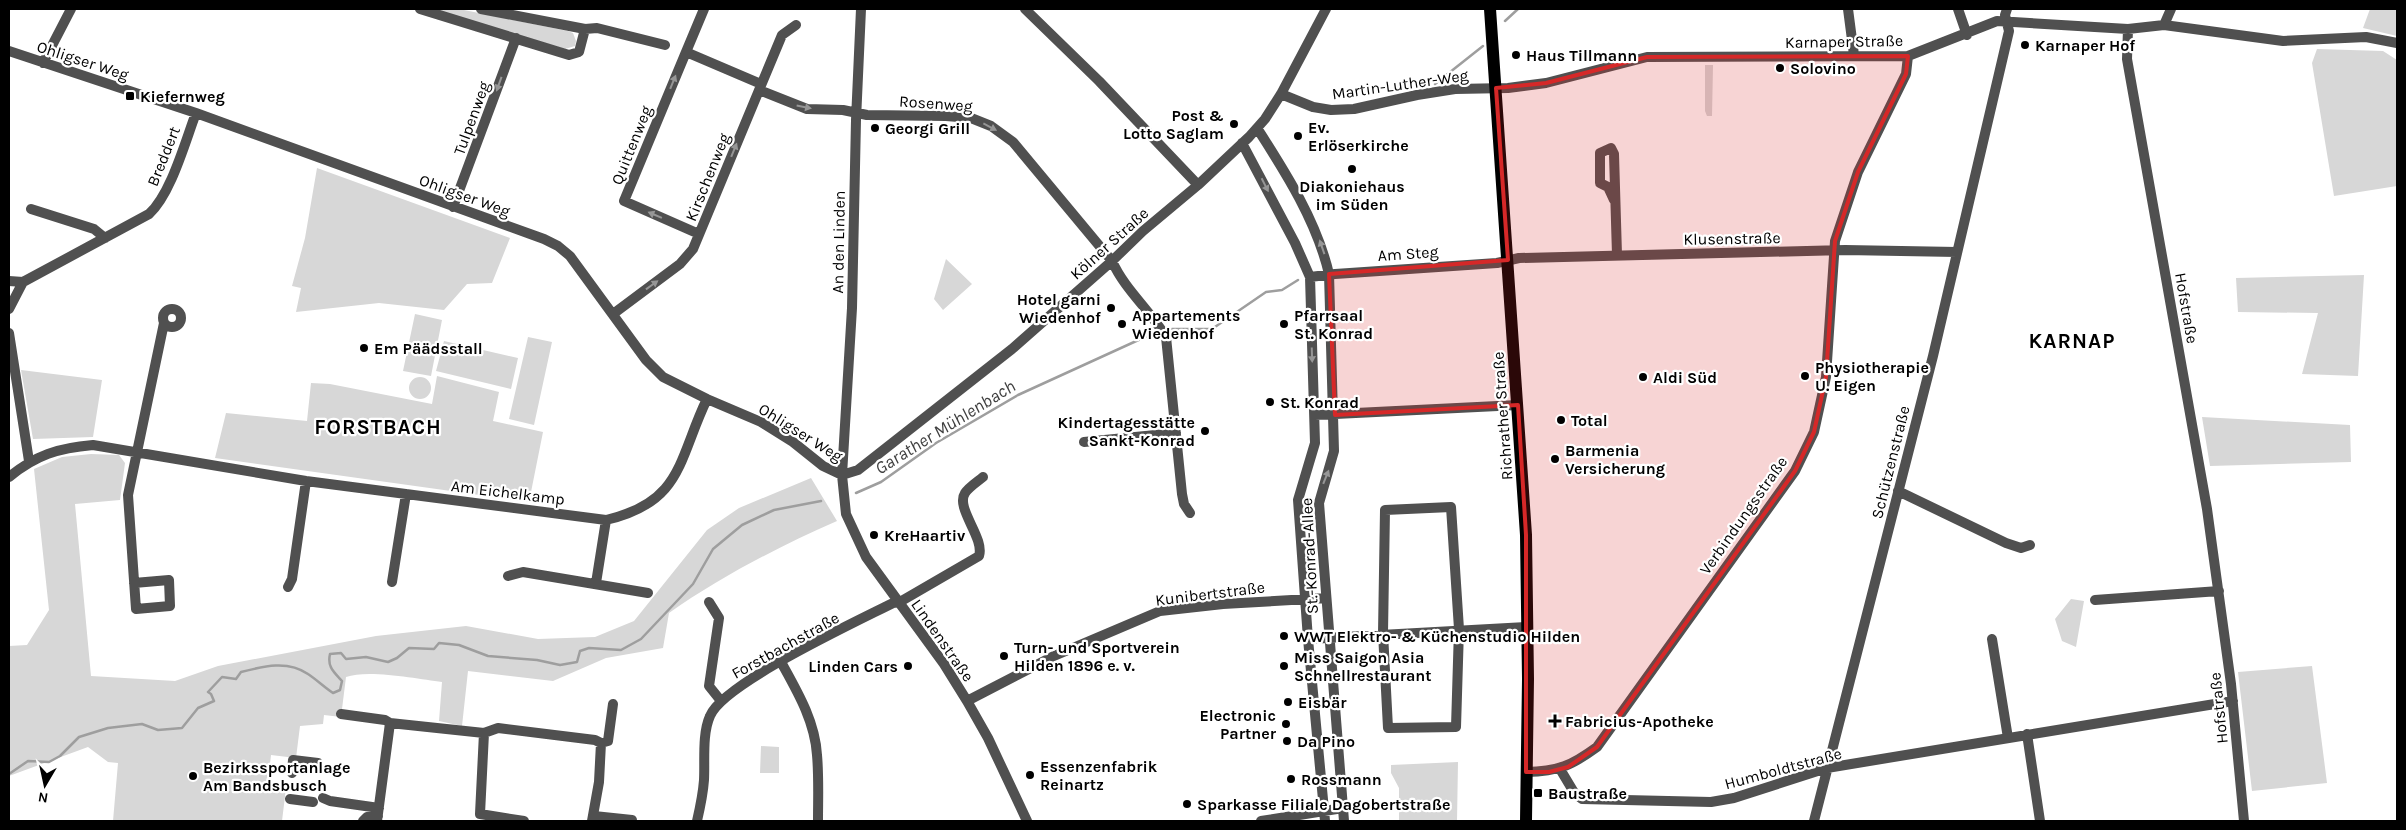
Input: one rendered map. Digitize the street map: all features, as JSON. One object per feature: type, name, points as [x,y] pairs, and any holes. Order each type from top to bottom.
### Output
[{"type":"main road","name":"Richrather Straße","points":[[1490,9],[1526,535],[1528,627],[1526,821]]},
{"type":"street","points":[[43,63],[71,9]]},
{"type":"street","points":[[420,9],[569,55],[579,52],[585,29]]},
{"type":"street","points":[[481,9],[585,29],[597,28],[665,45]]},
{"type":"street","name":"Quittenweg","points":[[700,234],[624,202],[704,9]]},
{"type":"street","name":"An den Linden","points":[[842,475],[852,308],[856,112],[861,9]]},
{"type":"street","points":[[1025,9],[1098,81],[1198,185]]},
{"type":"street","name":"Kölner Straße","points":[[842,475],[858,470],[1012,349],[1112,261],[1143,231],[1198,185],[1257,128],[1281,94],[1326,9]]},
{"type":"street","points":[[1848,9],[1854,55]]},
{"type":"street","points":[[1958,9],[1967,34]]},
{"type":"street","name":"Schützenstraße","points":[[1814,821],[1957,252],[2009,31],[2005,15],[2006,9]]},
{"type":"street","points":[[2164,25],[2171,9]]},
{"type":"street","name":"Karnaper Straße","points":[[1496,88],[1546,83],[1647,57],[1908,56],[1997,21],[2128,30],[2164,25],[2283,41],[2366,37],[2397,43]]},
{"type":"street","name":"Kirschenweg","points":[[613,314],[680,264],[693,250],[782,35],[796,26]]},
{"type":"street","name":"Hofstraße","points":[[2128,30],[2127,59],[2208,509],[2232,701],[2244,821]]},
{"type":"street","name":"Tulpenweg","points":[[453,207],[516,38]]},
{"type":"street","name":"Ohligser Weg","points":[[9,51],[196,114],[544,238],[558,246],[584,273],[646,360],[663,377],[707,399],[761,422],[793,442],[823,466],[842,475]]},
{"type":"street","points":[[686,52],[760,87]]},
{"type":"street","name":"Verbindungsstraße","points":[[1526,772],[1560,770],[1576,762],[1597,747],[1795,471],[1814,432],[1826,377],[1833,250],[1858,172],[1906,74],[1908,56]]},
{"type":"street","name":"Rosenweg","points":[[760,87],[801,108],[971,118],[991,126],[1013,142],[1112,261],[1120,278],[1157,322],[1166,337],[1182,494],[1184,504],[1190,513]]},
{"type":"street","name":"Martin-Luther-Weg","points":[[1281,94],[1313,107],[1331,110],[1354,109],[1426,93],[1496,88]]},
{"type":"street","name":"Breddert","points":[[23,282],[149,214],[156,208],[165,195],[196,114]]},
{"type":"street","name":"St.-Konrad-Allee","points":[[1257,128],[1284,172],[1322,246],[1329,274],[1335,416],[1333,457],[1321,488],[1319,503],[1344,821]]},
{"type":"street","name":"St.-Konrad-Allee","points":[[1242,142],[1295,243],[1310,278],[1315,443],[1298,494],[1308,638],[1324,816]]},
{"type":"street","points":[[1614,200],[1617,255]]},
{"type":"street","points":[[31,210],[94,229],[105,238]]},
{"type":"street","name":"Klusenstraße","points":[[1508,260],[1617,255],[1833,250],[1957,252]]},
{"type":"street","name":"Am Steg","points":[[1310,278],[1329,274],[1497,263],[1508,260]]},
{"type":"street","points":[[9,281],[23,282],[9,309]]},
{"type":"street","points":[[134,583],[128,495],[164,323]]},
{"type":"street","points":[[9,333],[29,461],[9,477]]},
{"type":"street","name":"Am Eichelkamp","points":[[29,461],[73,447],[93,445],[306,480],[606,520],[626,515],[659,497],[675,477],[707,399]]},
{"type":"street","points":[[1315,415],[1335,416],[1518,405]]},
{"type":"street","points":[[1084,442],[1176,434]]},
{"type":"street","name":"Lindenstraße","points":[[842,475],[844,503],[852,529],[866,557],[944,664],[967,701],[988,738],[1027,821]]},
{"type":"street","name":"Forstbachstraße","points":[[697,821],[703,792],[706,732],[710,715],[721,701],[743,682],[898,602],[979,556],[980,546],[963,502],[966,491],[983,477]]},
{"type":"street","points":[[288,587],[292,579],[306,480]]},
{"type":"street","points":[[1898,491],[2006,543],[2021,548],[2030,545]]},
{"type":"street","points":[[392,582],[406,494]]},
{"type":"street","points":[[1451,508],[1459,629],[1456,727],[1388,728],[1382,633],[1385,510],[1451,508]]},
{"type":"street","points":[[596,583],[606,520]]},
{"type":"street","points":[[508,576],[523,572],[648,593]]},
{"type":"street","points":[[2095,600],[2219,591]]},
{"type":"street","name":"Kunibertstraße","points":[[967,701],[1054,656],[1160,611],[1305,598],[1326,598]]},
{"type":"street","points":[[709,602],[718,618],[709,686],[721,701]]},
{"type":"street","points":[[1308,638],[1528,627]]},
{"type":"street","points":[[1992,638],[2008,738]]},
{"type":"street","points":[[781,662],[804,705],[815,741],[818,755],[818,821]]},
{"type":"street","name":"Humboldtstraße","points":[[1560,770],[1574,794],[1582,800],[1711,802],[1734,798],[1827,768],[2232,701]]},
{"type":"street","points":[[341,714],[386,720],[390,723],[484,733],[498,728],[595,740],[602,743],[608,740],[613,704]]},
{"type":"street","points":[[378,815],[390,723]]},
{"type":"street","points":[[484,733],[480,814],[524,821]]},
{"type":"street","points":[[2027,734],[2040,821]]},
{"type":"street","points":[[602,743],[593,819],[632,820]]},
{"type":"street","points":[[292,773],[293,760],[318,763]]},
{"type":"street","points":[[290,799],[330,802],[378,815]]},
{"type":"street","points":[[1261,821],[1324,816],[1343,808]]},
{"type":"street","points":[[363,821],[367,817],[378,815]]},
{"type":"highlighted area","points":[[1908,56],[1906,74],[1858,172],[1835,241],[1826,377],[1814,432],[1795,471],[1597,747],[1568,767],[1549,772],[1526,772],[1526,535],[1518,405],[1335,415],[1329,274],[1508,260],[1496,88],[1546,83],[1647,57]]},
{"type":"shaded area","points":[[432,9],[459,9],[568,31],[573,33],[576,41],[575,46],[565,49]]},
{"type":"shaded area","points":[[2370,9],[2397,9],[2397,36],[2363,28]]},
{"type":"shaded area","points":[[2317,49],[2383,51],[2397,60],[2397,186],[2334,196],[2312,63]]},
{"type":"shaded area","points":[[1705,65],[1713,65],[1712,116],[1707,116],[1705,111]]},
{"type":"shaded area","points":[[317,168],[510,238],[492,283],[467,284],[444,310],[379,303],[296,312],[301,288],[292,286],[305,238]]},
{"type":"shaded area","points":[[946,259],[972,284],[943,310],[934,299]]},
{"type":"shaded area","points":[[2364,275],[2358,376],[2302,374],[2318,313],[2238,312],[2236,278]]},
{"type":"shaded area","points":[[415,314],[442,320],[431,376],[403,371]]},
{"type":"shaded area","points":[[528,337],[552,342],[534,425],[509,419]]},
{"type":"shaded area","points":[[444,341],[518,358],[511,389],[436,371]]},
{"type":"shaded area","points":[[21,370],[102,380],[93,437],[33,439]]},
{"type":"shaded area","points":[[437,376],[499,392],[493,421],[543,432],[529,502],[215,458],[226,413],[307,421],[311,383],[330,384],[432,404]]},
{"type":"shaded area","points":[[420,377],[428,380],[431,388],[428,396],[420,399],[412,396],[409,388],[412,380]]},
{"type":"shaded area","points":[[2202,417],[2350,425],[2351,462],[2210,466]]},
{"type":"shaded area","points":[[91,454],[119,455],[125,463],[120,500],[75,504],[91,676],[175,681],[218,666],[376,636],[466,626],[538,639],[595,637],[634,621],[707,530],[739,508],[811,478],[837,521],[751,563],[669,613],[663,648],[606,658],[553,681],[468,671],[462,726],[439,721],[442,682],[380,674],[346,677],[341,717],[324,715],[323,724],[300,726],[296,758],[271,755],[268,782],[286,788],[282,821],[113,821],[118,763],[108,762],[88,747],[9,776],[9,646],[27,645],[49,610],[34,469],[62,457]]},
{"type":"shaded area","points":[[2071,599],[2084,601],[2076,647],[2062,641],[2055,619]]},
{"type":"shaded area","points":[[2312,666],[2327,783],[2252,791],[2238,672]]},
{"type":"shaded area","points":[[761,746],[779,747],[779,773],[760,773]]},
{"type":"shaded area","points":[[1458,762],[1457,821],[1399,821],[1399,788],[1391,773],[1391,765]]},
{"type":"waterway","name":"Garather Mühlenbach","points":[[1505,21],[1518,9]]},
{"type":"waterway","name":"Garather Mühlenbach","points":[[1435,84],[1483,46]]},
{"type":"waterway","name":"Garather Mühlenbach","points":[[1172,329],[1212,329],[1266,292],[1282,290],[1298,280]]},
{"type":"waterway","name":"Garather Mühlenbach","points":[[856,493],[881,482],[936,443],[1018,395],[1156,332]]},
{"type":"waterway","name":"Garather Mühlenbach","points":[[9,774],[28,761],[49,762],[60,756],[79,737],[108,728],[142,724],[158,730],[182,728],[198,708],[214,701],[208,692],[222,677],[236,679],[241,672],[258,668],[292,667],[308,674],[333,693],[340,690],[342,681],[330,666],[330,654],[341,653],[346,659],[366,657],[388,662],[397,658],[409,648],[434,649],[439,643],[459,645],[488,656],[537,660],[560,665],[577,662],[580,651],[589,648],[621,650],[641,639],[693,584],[713,549],[742,525],[774,510],[821,501]]},
{"type":"place","name":"Karnaper Hof","points":[[2025,45]]},
{"type":"place","name":"Haus Tillmann","points":[[1516,55]]},
{"type":"place","name":"Solovino","points":[[1780,68]]},
{"type":"place","name":"Kiefernweg","points":[[130,96]]},
{"type":"place","name":"Post & Lotto Saglam","points":[[1234,124]]},
{"type":"place","name":"Georgi Grill","points":[[875,128]]},
{"type":"place","name":"Ev. Erlöserkirche","points":[[1298,136]]},
{"type":"place","name":"Diakoniehaus im Süden","points":[[1352,169]]},
{"type":"place","name":"Hotel garni Wiedenhof","points":[[1111,308]]},
{"type":"place","name":"Appartements Wiedenhof","points":[[1122,324]]},
{"type":"place","name":"Pfarrsaal St. Konrad","points":[[1284,324]]},
{"type":"place","name":"Em Päädsstall","points":[[364,348]]},
{"type":"place","name":"Physiotherapie U. Eigen","points":[[1805,376]]},
{"type":"place","name":"Aldi Süd","points":[[1643,377]]},
{"type":"place","name":"St. Konrad","points":[[1270,402]]},
{"type":"place","name":"Total","points":[[1561,420]]},
{"type":"place","name":"Kindertagesstätte Sankt-Konrad","points":[[1205,431]]},
{"type":"place","name":"Barmenia Versicherung","points":[[1555,459]]},
{"type":"place","name":"KreHaartiv","points":[[874,535]]},
{"type":"place","name":"WWT Elektro- & Küchenstudio Hilden","points":[[1284,636]]},
{"type":"place","name":"Turn- und Sportverein Hilden 1896 e. v.","points":[[1004,656]]},
{"type":"place","name":"Linden Cars","points":[[908,666]]},
{"type":"place","name":"Miss Saigon Asia Schnellrestaurant","points":[[1284,666]]},
{"type":"place","name":"Eisbär","points":[[1288,702]]},
{"type":"place","name":"Fabricius-Apotheke","points":[[1555,721]]},
{"type":"place","name":"Electronic Partner","points":[[1286,724]]},
{"type":"place","name":"Da Pino","points":[[1287,741]]},
{"type":"place","name":"Essenzenfabrik Reinartz","points":[[1030,775]]},
{"type":"place","name":"Bezirkssportanlage Am Bandsbusch","points":[[193,776]]},
{"type":"place","name":"Rossmann","points":[[1291,779]]},
{"type":"place","name":"Baustraße","points":[[1538,793]]},
{"type":"place","name":"Sparkasse Filiale Dagobertstraße","points":[[1187,804]]},
{"type":"district","name":"KARNAP","points":[[2072,341]]},
{"type":"district","name":"FORSTBACH","points":[[378,427]]}]
